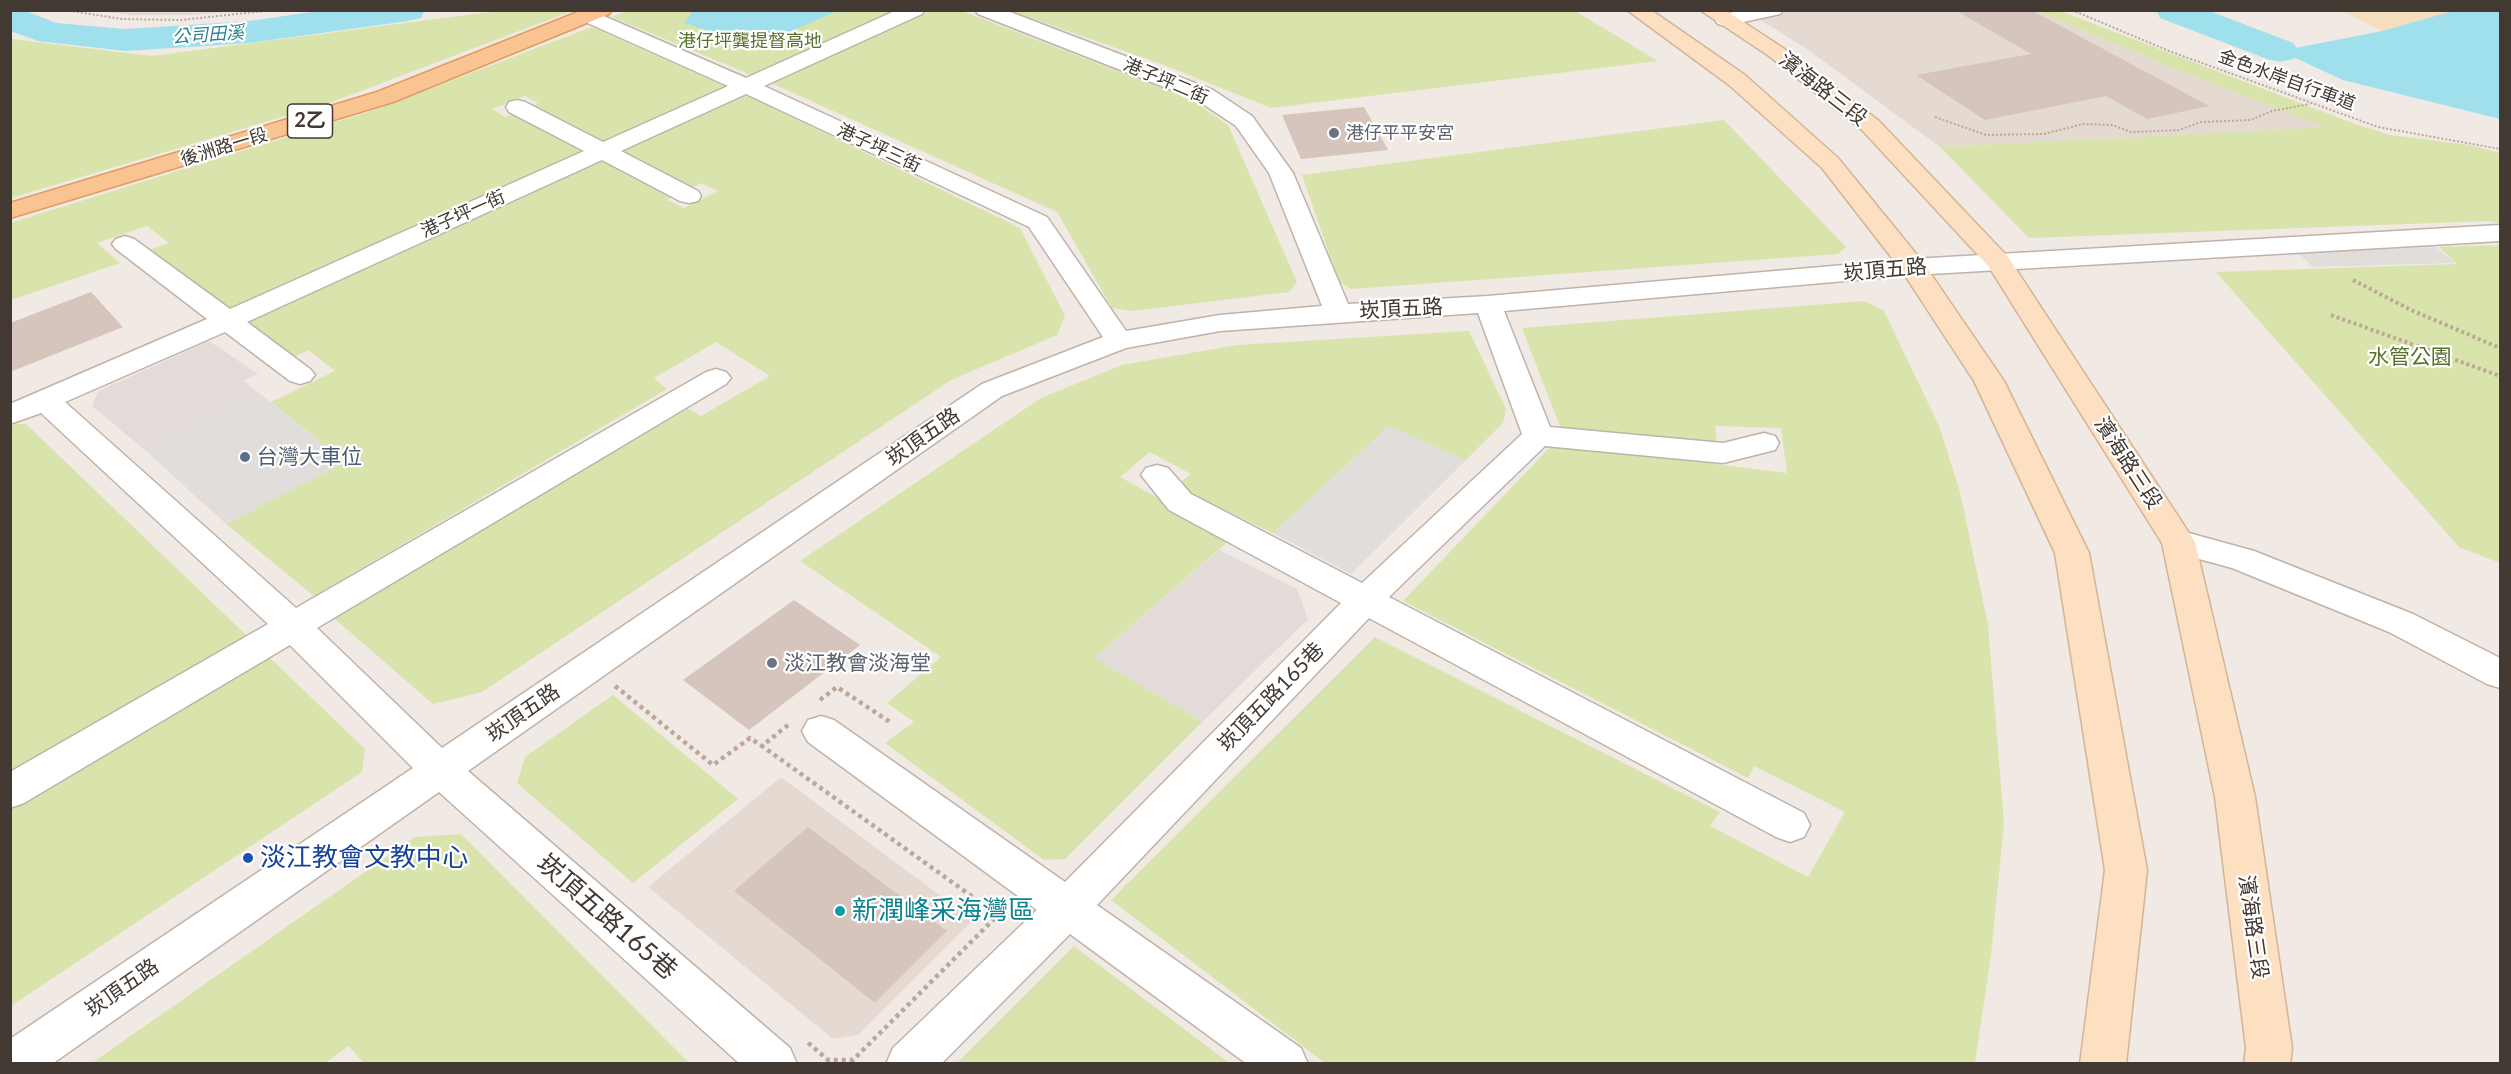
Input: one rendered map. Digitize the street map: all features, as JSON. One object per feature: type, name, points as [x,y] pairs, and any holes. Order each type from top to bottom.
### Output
[{"type":"main road","name":"後洲路一段","points":[[10,211],[385,97],[595,13]]},
{"type":"street","name":"港子坪一街","points":[[10,416],[915,10]]},
{"type":"street","name":"港子坪二街","points":[[985,10],[1205,95],[1244,121],[1281,173],[1338,313]]},
{"type":"street","points":[[1637,10],[1737,80],[1830,163],[1913,267],[1989,381],[2072,553],[2126,870],[2103,1064]]},
{"type":"street","points":[[1718,15],[1773,10]]},
{"type":"street","name":"港子坪三街","points":[[595,13],[1038,222],[1119,341]]},
{"type":"street","name":"濱海路三段","points":[[1718,15],[1776,52],[1870,126],[1999,262],[2178,542],[2235,797],[2269,1048],[2267,1064]]},
{"type":"street","points":[[517,107],[689,196]]},
{"type":"street","name":"崁頂五路","points":[[13,1064],[992,390],[1119,341],[1220,323],[1488,304],[1913,267],[2500,233]]},
{"type":"street","points":[[125,244],[300,375]]},
{"type":"street","points":[[1488,304],[1538,436],[1723,453],[1764,443]]},
{"type":"street","points":[[10,792],[716,378]]},
{"type":"street","name":"崁頂五路165巷","points":[[45,400],[292,625],[440,770],[788,1050]]},
{"type":"street","name":"崁頂五路165巷","points":[[909,1064],[1068,907],[1365,600],[1538,436]]},
{"type":"street","points":[[1157,475],[1179,502],[1790,825]]},
{"type":"street","points":[[2178,542],[2242,559],[2401,623],[2500,674]]},
{"type":"street","points":[[810,719],[1285,1064]]},
{"type":"path","points":[[65,10],[122,19],[182,20],[273,10]]},
{"type":"path","name":"金色水岸自行車道","points":[[2072,10],[2169,51],[2378,127],[2500,149]]},
{"type":"path","points":[[1935,117],[1986,135],[2044,134],[2084,124],[2112,125],[2131,132],[2179,130],[2201,122],[2251,120],[2272,111],[2311,103]]},
{"type":"path","points":[[2353,280],[2420,314],[2500,348]]},
{"type":"path","points":[[2331,315],[2500,376]]},
{"type":"path","points":[[612,683],[713,765],[750,738],[998,915],[853,1060],[828,1060],[788,1050]]},
{"type":"path","points":[[762,746],[810,719],[837,687],[890,722]]},
{"type":"shaded area","points":[[97,11],[246,11],[192,15],[132,15]]},
{"type":"shaded area","points":[[1746,11],[2037,11],[2180,71],[2327,127],[1940,147],[1807,49]]},
{"type":"shaded area","points":[[2436,247],[2455,263],[2313,267],[2296,251]]},
{"type":"shaded area","points":[[209,341],[258,374],[243,381],[262,395],[146,451],[92,406],[99,391]]},
{"type":"shaded area","name":"台灣大車位","points":[[262,395],[345,462],[226,524],[146,451]]},
{"type":"shaded area","points":[[1389,426],[1465,461],[1351,574],[1273,533]]},
{"type":"shaded area","points":[[1219,550],[1297,589],[1308,619],[1202,722],[1093,659]]},
{"type":"shaded area","points":[[781,777],[973,920],[858,1035],[833,1039],[648,887]]},
{"type":"green space","points":[[505,10],[572,11],[332,102],[11,198],[11,39],[152,56]]},
{"type":"green space","name":"港仔坪龔提督高地","points":[[629,10],[893,11],[751,75],[612,17]]},
{"type":"green space","points":[[933,10],[962,11],[1192,100],[1228,125],[1297,282],[1289,292],[1132,311],[1112,308],[1057,212],[771,83]]},
{"type":"green space","points":[[1011,11],[1575,11],[1658,61],[1271,108],[1164,65]]},
{"type":"green space","points":[[2037,11],[2060,11],[2355,124],[2390,135],[2469,145],[2500,153],[2500,223],[2488,221],[2029,238],[1940,147],[2325,127],[2180,71]]},
{"type":"green space","points":[[592,27],[726,87],[602,142],[532,106],[538,103],[525,96],[492,109],[505,117],[514,113],[585,151],[229,312],[149,250],[169,243],[147,226],[97,243],[120,263],[11,300],[10,223],[371,111]]},
{"type":"green space","points":[[744,94],[1020,228],[1065,316],[1057,335],[951,380],[482,692],[433,704],[329,614],[688,409],[701,416],[770,376],[716,342],[654,378],[667,389],[314,596],[226,524],[345,462],[271,402],[335,371],[308,350],[293,358],[245,321],[603,160],[673,196],[667,200],[684,208],[718,191],[701,183],[692,188],[621,151]]},
{"type":"green space","points":[[1724,120],[1846,247],[1838,254],[1351,289],[1339,282],[1302,175]]},
{"type":"green space","name":"水管公園","points":[[2500,245],[2500,563],[2459,547],[2216,272],[2457,264],[2439,247]]},
{"type":"green space","points":[[1864,301],[1884,311],[1939,426],[1960,492],[1988,625],[2004,823],[1991,955],[1975,1063],[1325,1063],[1111,900],[1375,637],[1720,812],[1710,826],[1808,877],[1845,812],[1754,766],[1748,778],[1403,601],[1553,444],[1787,473],[1781,428],[1715,426],[1717,443],[1561,429],[1522,328]]},
{"type":"green space","points":[[1469,331],[1506,409],[1503,423],[1465,461],[1389,426],[1273,533],[1175,487],[1191,474],[1150,452],[1120,477],[1232,538],[1094,658],[1202,722],[1065,859],[1044,860],[885,743],[914,722],[887,703],[941,657],[800,561],[1041,398],[1122,365],[1237,345]]},
{"type":"green space","points":[[26,424],[365,749],[362,772],[11,1006],[10,426]]},
{"type":"green space","points":[[613,695],[738,799],[633,883],[517,783],[525,757]]},
{"type":"green space","points":[[461,834],[689,1063],[364,1063],[349,1046],[325,1063],[92,1063],[415,837]]},
{"type":"green space","points":[[1074,946],[1229,1063],[957,1063]]},
{"type":"sand","points":[[2343,11],[2457,11],[2382,31]]},
{"type":"water","points":[[2457,10],[2500,11],[2500,119],[2343,80],[2280,51],[2382,31]]},
{"type":"water","points":[[693,11],[837,11],[785,34],[738,40],[684,23]]},
{"type":"building","points":[[1955,10],[2031,10],[2209,106],[2147,119],[2106,96],[1985,120],[1916,75],[2031,54]]},
{"type":"building","name":"港仔平平安宮","points":[[1364,107],[1388,150],[1301,159],[1282,115]]},
{"type":"building","points":[[91,292],[123,327],[10,372],[10,323]]},
{"type":"building","name":"淡江教會淡海堂","points":[[794,600],[860,645],[749,730],[683,680]]},
{"type":"building","name":"新潤峰采海灣區","points":[[808,827],[947,931],[875,1003],[734,891]]},
{"type":"waterway","name":"公司田溪","points":[[10,18],[51,33],[125,40],[249,32],[408,10]]},
{"type":"waterway","name":"公司田溪","points":[[2173,10],[2280,51]]},
{"type":"place","name":"港仔平平安宮","points":[[1334,133]]},
{"type":"place","name":"台灣大車位","points":[[245,457]]},
{"type":"place","name":"淡江教會淡海堂","points":[[772,663]]},
{"type":"place","name":"淡江教會文教中心","points":[[248,858]]},
{"type":"place","name":"新潤峰采海灣區","points":[[840,911]]}]
